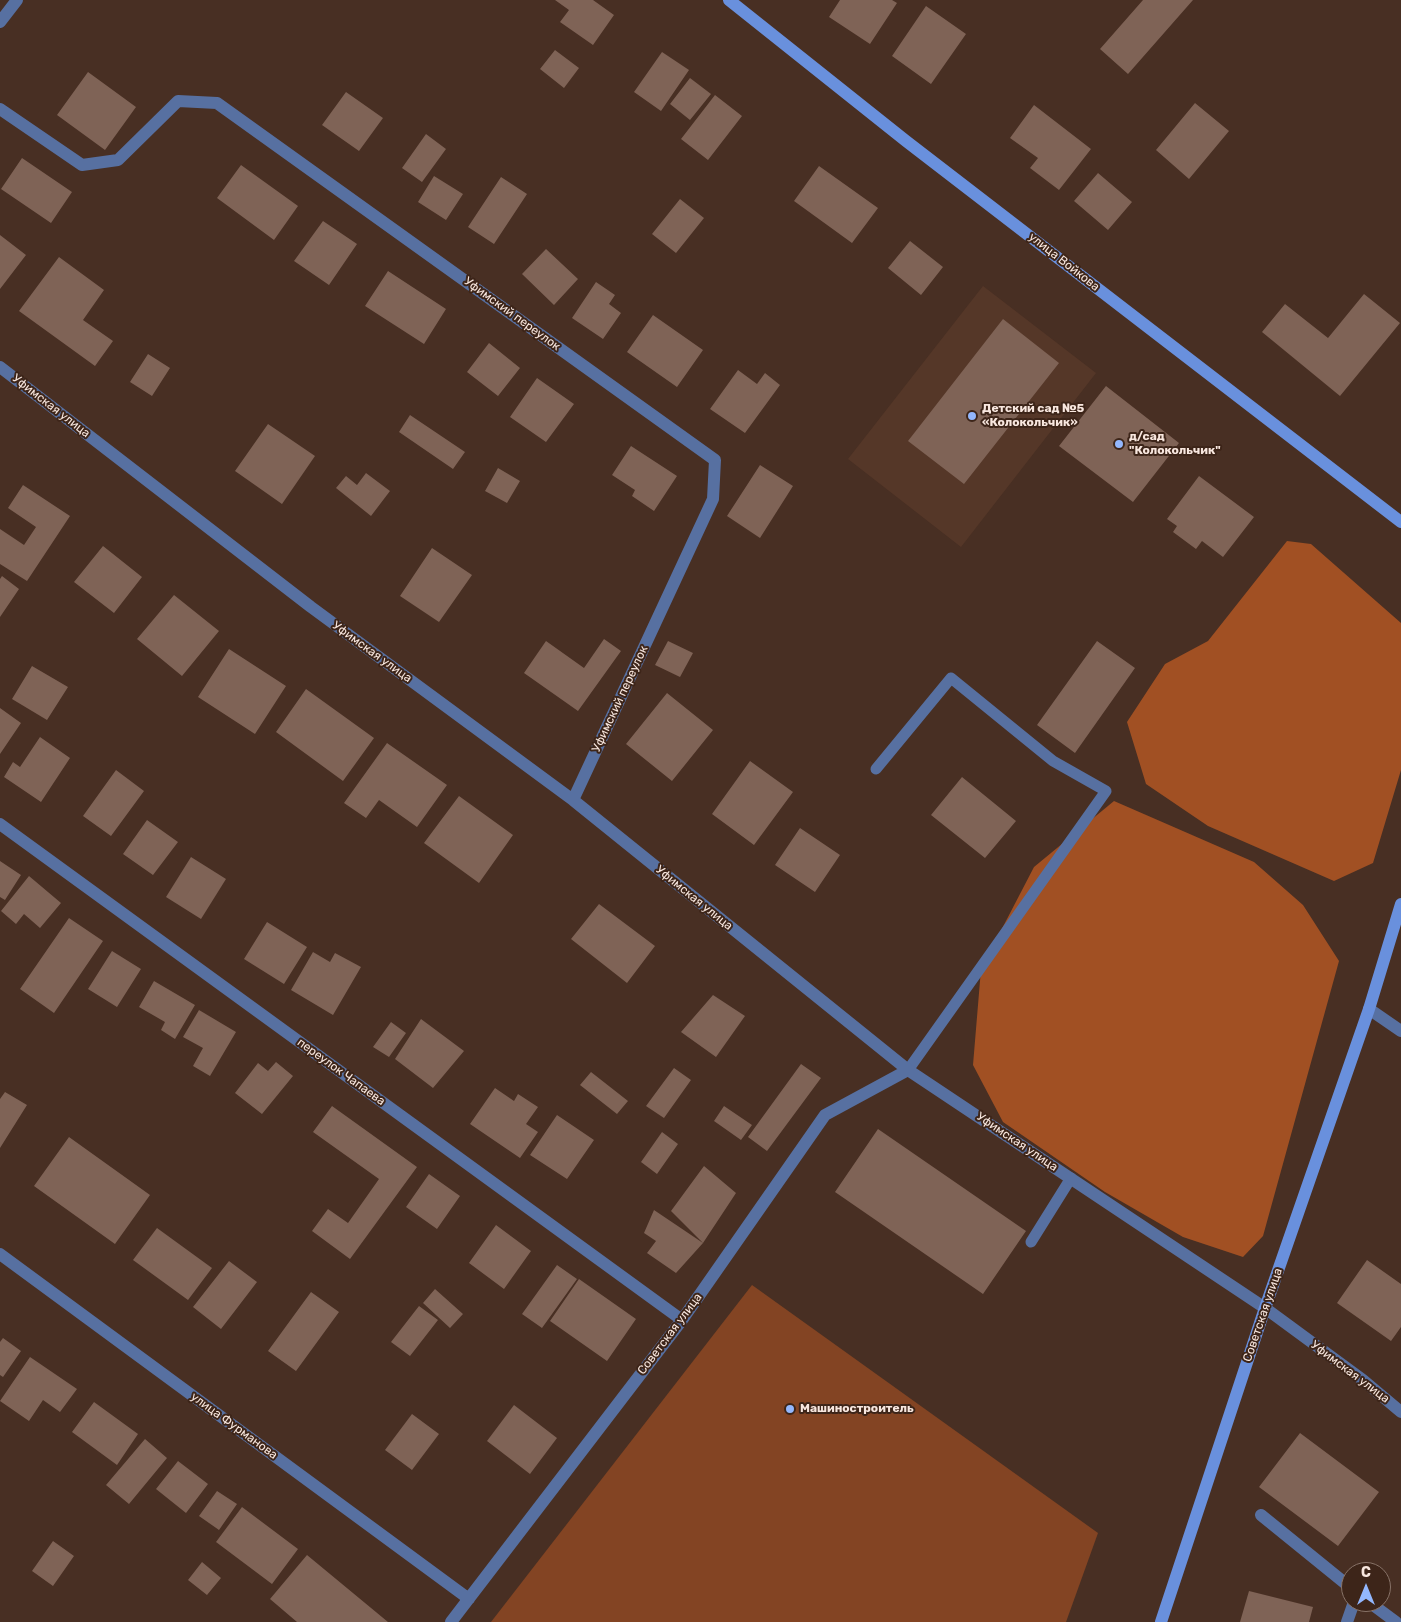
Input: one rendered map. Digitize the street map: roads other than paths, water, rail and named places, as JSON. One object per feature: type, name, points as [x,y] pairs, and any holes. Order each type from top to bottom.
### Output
[{"type":"main road","name":"улица Войкова","points":[[729,0],[906,141],[1400,522]]},
{"type":"main road","name":"Советская улица","points":[[1161,1622],[1265,1308],[1369,1009],[1401,904]]},
{"type":"street","points":[[0,22],[17,0]]},
{"type":"street","name":"Уфимский переулок","points":[[0,110],[82,165],[118,160],[178,101],[218,103],[715,460],[713,499],[573,800]]},
{"type":"street","name":"Уфимская улица","points":[[0,367],[311,607],[573,800],[908,1070],[1265,1308],[1362,1380],[1401,1412]]},
{"type":"street","name":"переулок Чапаева","points":[[0,824],[682,1320]]},
{"type":"street","points":[[1369,1009],[1401,1031]]},
{"type":"street","name":"Советская улица","points":[[451,1622],[682,1320],[825,1115],[908,1070]]},
{"type":"street","name":"улица Фурманова","points":[[0,1254],[469,1599]]},
{"type":"street","points":[[1261,1515],[1341,1580]]},
{"type":"street","points":[[1382,1612],[1396,1622]]},
{"type":"lane","points":[[876,769],[951,678],[1053,760],[1106,791],[908,1070]]},
{"type":"lane","points":[[1032,1242],[1071,1178]]},
{"type":"place","name":"Детский сад №5 «Колокольчик»","points":[[972,416]]},
{"type":"place","name":"д/сад \"Колокольчик\"","points":[[1119,444]]},
{"type":"place","name":"Машиностроитель","points":[[790,1409]]}]
